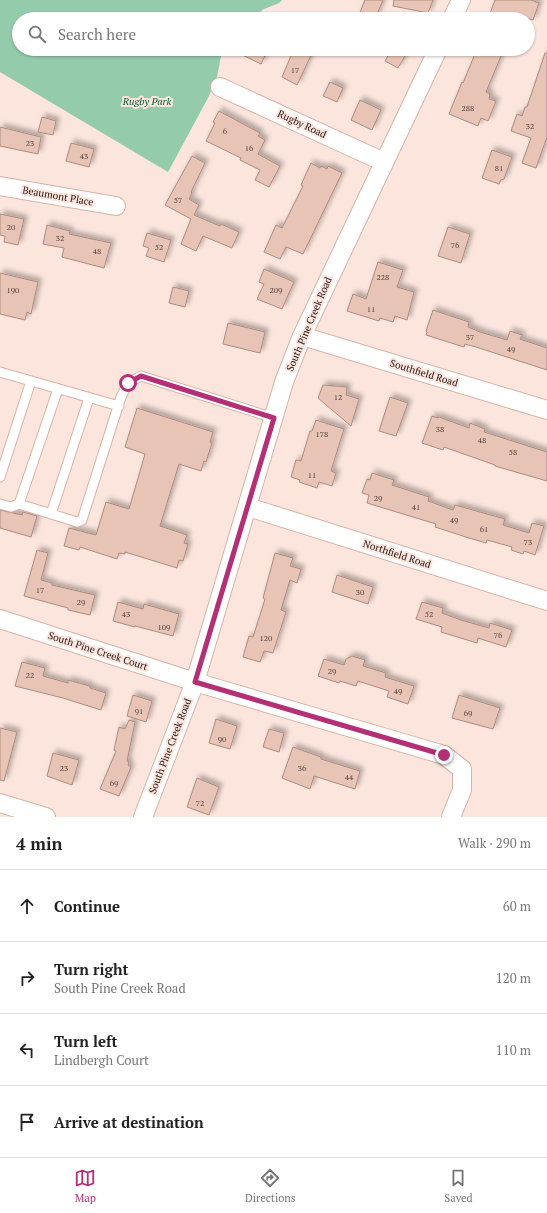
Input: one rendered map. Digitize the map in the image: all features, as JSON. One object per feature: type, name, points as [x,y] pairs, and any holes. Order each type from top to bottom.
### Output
[{"type":"street","points":[[456,12],[462,0]]},
{"type":"street","name":"South Pine Creek Road","points":[[143,817],[195,682],[284,382],[302,336],[435,56]]},
{"type":"street","name":"Rugby Road","points":[[220,87],[384,162]]},
{"type":"street","name":"Beaumont Place","points":[[0,186],[116,206]]},
{"type":"street","name":"Southfield Road","points":[[302,336],[547,410]]},
{"type":"street","name":"Northfield Road","points":[[248,507],[547,601]]},
{"type":"street","name":"South Pine Creek Court","points":[[0,619],[195,682],[444,755],[462,769],[462,790],[451,817]]},
{"type":"street","points":[[0,803],[46,817]]},
{"type":"lane","points":[[0,372],[119,406]]},
{"type":"lane","points":[[0,504],[10,507],[19,504],[77,522],[82,520],[119,406],[128,383],[141,376],[274,418]]},
{"type":"lane","points":[[0,477],[31,381]]},
{"type":"lane","points":[[19,504],[58,389]]},
{"type":"lane","points":[[51,514],[89,398]]},
{"type":"green space","name":"Rugby Park","points":[[0,0],[282,0],[261,12],[12,12],[12,56],[221,56],[217,77],[209,96],[168,172],[0,72]]},
{"type":"building","points":[[365,0],[383,0],[378,12],[360,12]]},
{"type":"building","points":[[394,0],[433,0],[428,12],[393,6]]},
{"type":"building","points":[[495,0],[531,0],[539,3],[535,14],[535,12],[491,12]]},
{"type":"building","points":[[545,53],[547,53],[547,137],[536,168],[522,163],[531,138],[511,131],[517,114],[522,116],[525,107],[527,107]]},
{"type":"building","points":[[244,56],[265,56],[261,64]]},
{"type":"building","points":[[291,56],[311,56],[297,85],[282,77]]},
{"type":"building","points":[[388,56],[405,56],[398,68],[385,61]]},
{"type":"building","points":[[474,56],[501,56],[486,92],[490,94],[489,99],[496,101],[488,121],[481,118],[478,126],[449,114],[462,82],[463,83]]},
{"type":"building","points":[[330,82],[343,88],[337,102],[323,96]]},
{"type":"building","points":[[360,100],[381,110],[372,130],[351,120]]},
{"type":"building","points":[[219,111],[260,133],[258,136],[265,140],[258,154],[280,166],[269,187],[255,180],[260,170],[240,160],[241,158],[206,141]]},
{"type":"building","points":[[42,117],[56,121],[53,135],[38,132]]},
{"type":"building","points":[[0,127],[41,137],[38,154],[0,146]]},
{"type":"building","points":[[71,143],[94,149],[89,167],[66,161]]},
{"type":"building","points":[[492,150],[512,157],[504,179],[501,180],[499,184],[482,178]]},
{"type":"building","points":[[192,156],[205,163],[189,199],[199,205],[194,215],[239,232],[232,248],[203,236],[196,251],[181,244],[191,219],[165,205]]},
{"type":"building","points":[[311,163],[320,168],[321,166],[327,169],[328,166],[342,173],[303,254],[286,247],[280,259],[264,252],[276,225],[282,228],[303,186],[301,185]]},
{"type":"building","points":[[0,214],[24,219],[18,245],[4,242],[5,236],[0,235]]},
{"type":"building","points":[[47,225],[70,231],[69,234],[111,243],[104,268],[62,257],[64,248],[43,244]]},
{"type":"building","points":[[448,227],[470,234],[461,263],[438,256]]},
{"type":"building","points":[[147,233],[171,240],[164,262],[146,256],[149,248],[143,246]]},
{"type":"building","points":[[378,262],[403,270],[397,287],[414,292],[407,320],[395,316],[393,322],[380,318],[379,321],[347,311],[353,294],[366,299]]},
{"type":"building","points":[[264,269],[294,282],[282,309],[257,299],[264,284],[259,282]]},
{"type":"building","points":[[0,273],[38,282],[31,314],[27,312],[25,320],[0,314]]},
{"type":"building","points":[[173,287],[189,291],[185,307],[169,303]]},
{"type":"building","points":[[433,310],[469,322],[468,327],[480,332],[507,340],[510,331],[522,335],[520,339],[547,348],[547,370],[476,347],[465,344],[464,347],[426,335]]},
{"type":"building","points":[[228,323],[265,332],[260,353],[223,344]]},
{"type":"building","points":[[323,385],[347,387],[346,395],[359,399],[351,426],[318,398]]},
{"type":"building","points":[[390,397],[408,403],[396,436],[379,431]]},
{"type":"building","points":[[137,408],[213,432],[210,442],[212,443],[206,462],[204,461],[201,471],[179,464],[160,526],[187,535],[184,543],[188,544],[183,561],[179,560],[177,568],[125,552],[125,554],[119,553],[117,559],[80,547],[79,550],[64,546],[69,528],[96,535],[106,502],[129,509],[145,454],[125,447]]},
{"type":"building","points":[[432,416],[439,417],[469,428],[470,423],[485,429],[484,432],[547,452],[547,481],[495,466],[444,447],[443,450],[422,443]]},
{"type":"building","points":[[316,420],[344,429],[331,471],[336,473],[332,486],[319,482],[317,488],[299,482],[300,480],[291,477],[296,460],[301,461],[310,431],[312,431]]},
{"type":"building","points":[[372,473],[394,480],[392,485],[429,497],[428,501],[453,510],[455,505],[505,519],[503,525],[529,533],[532,523],[544,526],[535,555],[524,551],[523,554],[511,550],[512,547],[487,540],[486,543],[469,538],[435,527],[436,524],[367,503],[369,495],[362,493],[367,479],[370,480]]},
{"type":"building","points":[[0,510],[22,515],[23,512],[37,516],[31,537],[0,528]]},
{"type":"building","points":[[37,550],[48,553],[41,580],[52,583],[52,585],[95,595],[90,615],[68,610],[68,608],[24,596]]},
{"type":"building","points":[[275,553],[293,558],[290,566],[301,569],[297,583],[290,580],[281,610],[286,612],[273,653],[264,651],[260,662],[243,657],[249,636],[253,637],[265,599],[263,598]]},
{"type":"building","points":[[337,575],[373,587],[368,604],[332,592]]},
{"type":"building","points":[[118,602],[143,609],[144,604],[179,614],[173,636],[113,621]]},
{"type":"building","points":[[422,602],[443,608],[442,613],[461,620],[489,628],[490,623],[512,630],[506,647],[478,638],[477,643],[441,632],[442,627],[416,619]]},
{"type":"building","points":[[352,656],[365,660],[363,666],[386,673],[385,677],[414,686],[408,704],[387,697],[389,691],[358,681],[356,686],[340,681],[339,683],[318,676],[324,659],[344,665],[346,659]]},
{"type":"building","points":[[22,662],[45,668],[43,676],[68,683],[68,680],[90,686],[90,688],[106,693],[101,710],[63,698],[15,686]]},
{"type":"building","points":[[133,695],[152,701],[146,722],[127,716]]},
{"type":"building","points":[[459,695],[500,708],[493,729],[452,718]]},
{"type":"building","points":[[216,719],[237,726],[230,749],[209,743]]},
{"type":"building","points":[[129,720],[135,722],[127,761],[129,762],[128,765],[131,767],[119,796],[100,789],[116,751],[114,750],[119,727],[125,729]]},
{"type":"building","points":[[0,728],[17,732],[4,781],[0,780]]},
{"type":"building","points":[[269,729],[284,733],[279,752],[263,747]]},
{"type":"building","points":[[293,747],[321,757],[321,759],[360,771],[355,789],[314,776],[310,789],[282,778]]},
{"type":"building","points":[[53,753],[79,760],[72,785],[47,776]]},
{"type":"building","points":[[197,778],[219,787],[209,815],[187,807]]},
{"type":"route","points":[[128,383],[141,376],[274,418],[195,682],[444,755]]}]
